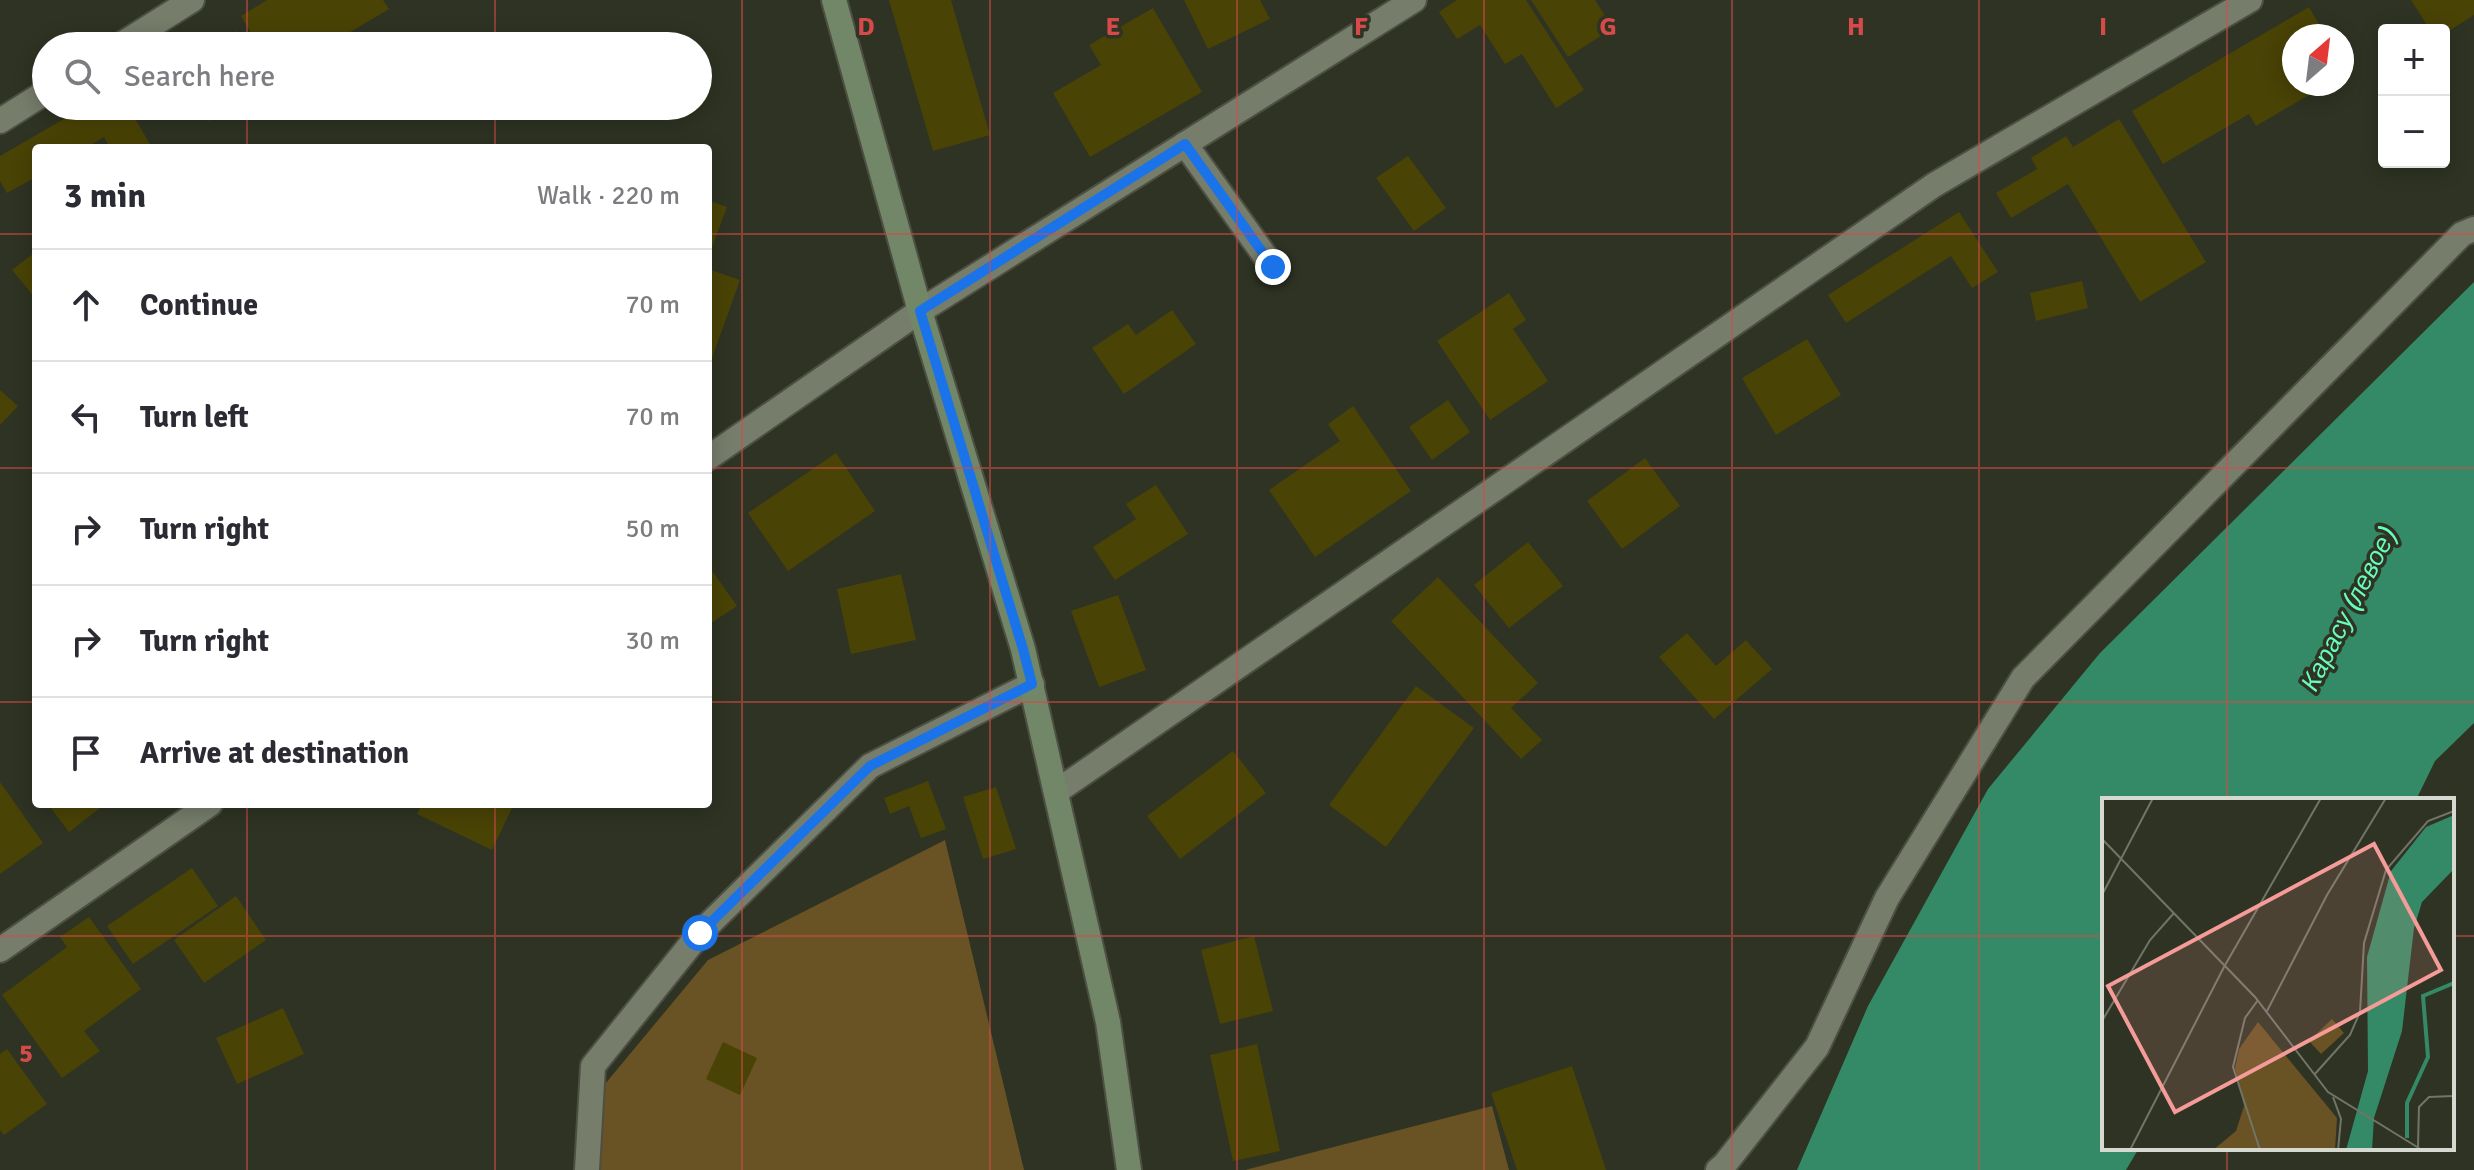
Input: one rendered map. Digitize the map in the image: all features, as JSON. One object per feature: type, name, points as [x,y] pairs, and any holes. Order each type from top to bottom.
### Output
[{"type":"street","points":[[141,32],[192,0]]},
{"type":"street","points":[[834,0],[920,311],[1032,684],[1108,1022],[1129,1170]]},
{"type":"street","points":[[712,455],[920,311],[1414,0]]},
{"type":"street","points":[[1056,792],[1934,185],[2250,0]]},
{"type":"street","points":[[0,121],[32,101]]},
{"type":"street","points":[[1185,144],[1273,267]]},
{"type":"street","points":[[1718,1170],[1817,1047],[1887,898],[2023,678],[2462,234],[2474,229]]},
{"type":"street","points":[[587,1170],[593,1066],[700,933],[870,766],[1032,684]]},
{"type":"street","points":[[0,950],[204,808]]},
{"type":"shaded area","points":[[945,840],[1024,1170],[582,1170],[605,1084],[708,960]]},
{"type":"shaded area","points":[[1492,1106],[1509,1170],[1245,1170]]},
{"type":"water","name":"Карасу (левое)","points":[[2474,282],[2474,723],[2435,761],[2417,798],[2102,798],[2102,1150],[2138,1150],[2126,1170],[1797,1170],[1868,1006],[1988,789],[2100,653]]},
{"type":"building","points":[[267,0],[383,0],[389,9],[350,32],[251,32],[241,16]]},
{"type":"building","points":[[889,0],[951,0],[990,135],[933,151]]},
{"type":"building","points":[[1184,0],[1260,0],[1270,19],[1208,49]]},
{"type":"building","points":[[1457,0],[1526,0],[1584,90],[1556,108],[1522,54],[1505,64],[1480,25],[1457,39],[1439,12]]},
{"type":"building","points":[[1531,0],[1595,0],[1613,28],[1568,57]]},
{"type":"building","points":[[2411,0],[2474,0],[2474,15],[2450,30],[2450,24],[2426,24]]},
{"type":"building","points":[[2309,7],[2319,24],[2282,24],[2282,96],[2307,96],[2256,126],[2249,114],[2163,164],[2132,111]]},
{"type":"building","points":[[1153,8],[1202,92],[1090,157],[1053,93],[1101,65],[1089,45]]},
{"type":"building","points":[[2119,119],[2206,262],[2140,302],[2068,184],[2011,218],[1996,193],[2037,169],[2031,158],[2066,136],[2073,147]]},
{"type":"building","points":[[62,120],[136,120],[150,144],[108,144],[104,137],[93,144],[32,144],[32,179],[7,193],[0,181],[0,156]]},
{"type":"building","points":[[1408,156],[1446,208],[1414,231],[1376,178]]},
{"type":"building","points":[[712,201],[727,207],[712,247]]},
{"type":"building","points":[[1959,212],[1998,272],[1972,288],[1951,256],[1846,323],[1828,295]]},
{"type":"building","points":[[32,255],[32,294],[12,270]]},
{"type":"building","points":[[712,270],[740,280],[712,358]]},
{"type":"building","points":[[2082,281],[2088,308],[2036,321],[2030,293]]},
{"type":"building","points":[[1509,293],[1526,320],[1513,329],[1548,381],[1490,420],[1437,341]]},
{"type":"building","points":[[1172,310],[1196,344],[1124,394],[1092,348],[1128,324],[1136,335]]},
{"type":"building","points":[[1807,339],[1841,395],[1776,435],[1742,378]]},
{"type":"building","points":[[0,390],[18,406],[0,425]]},
{"type":"building","points":[[1448,400],[1470,432],[1432,460],[1409,427]]},
{"type":"building","points":[[1353,406],[1411,491],[1315,557],[1269,490],[1340,441],[1328,424]]},
{"type":"building","points":[[836,453],[875,511],[788,571],[748,513]]},
{"type":"building","points":[[1645,458],[1680,506],[1622,549],[1587,501]]},
{"type":"building","points":[[1156,485],[1188,534],[1115,580],[1093,547],[1136,519],[1126,504]]},
{"type":"building","points":[[1528,542],[1563,586],[1509,628],[1474,585]]},
{"type":"building","points":[[712,571],[737,606],[712,622]]},
{"type":"building","points":[[901,574],[916,640],[851,654],[837,589]]},
{"type":"building","points":[[1438,577],[1538,683],[1511,708],[1542,740],[1521,759],[1391,621]]},
{"type":"building","points":[[1118,595],[1146,670],[1099,687],[1071,611]]},
{"type":"building","points":[[1687,633],[1716,666],[1746,640],[1772,669],[1714,719],[1659,657]]},
{"type":"building","points":[[1416,686],[1474,728],[1386,847],[1329,805]]},
{"type":"building","points":[[1233,751],[1266,793],[1180,859],[1147,816]]},
{"type":"building","points":[[928,781],[946,829],[921,838],[909,806],[890,814],[884,798]]},
{"type":"building","points":[[0,782],[43,843],[0,874]]},
{"type":"building","points":[[996,787],[1016,849],[983,859],[963,797]]},
{"type":"building","points":[[51,808],[100,808],[69,832]]},
{"type":"building","points":[[420,808],[512,808],[492,850],[417,814]]},
{"type":"building","points":[[192,868],[218,906],[133,964],[107,926]]},
{"type":"building","points":[[236,896],[266,940],[204,983],[174,940]]},
{"type":"building","points":[[89,917],[141,989],[84,1031],[100,1051],[62,1078],[2,995],[67,947],[60,937]]},
{"type":"building","points":[[1254,936],[1273,1011],[1220,1024],[1201,950]]},
{"type":"building","points":[[283,1008],[304,1054],[237,1084],[216,1038]]},
{"type":"building","points":[[723,1042],[757,1058],[740,1095],[706,1079]]},
{"type":"building","points":[[1257,1044],[1280,1151],[1233,1161],[1210,1055]]},
{"type":"building","points":[[7,1049],[47,1104],[4,1135],[0,1130],[0,1054]]},
{"type":"building","points":[[1572,1066],[1606,1170],[1517,1170],[1491,1093]]},
{"type":"route","points":[[700,933],[870,766],[1032,684],[920,311],[1185,144],[1273,267]]}]
